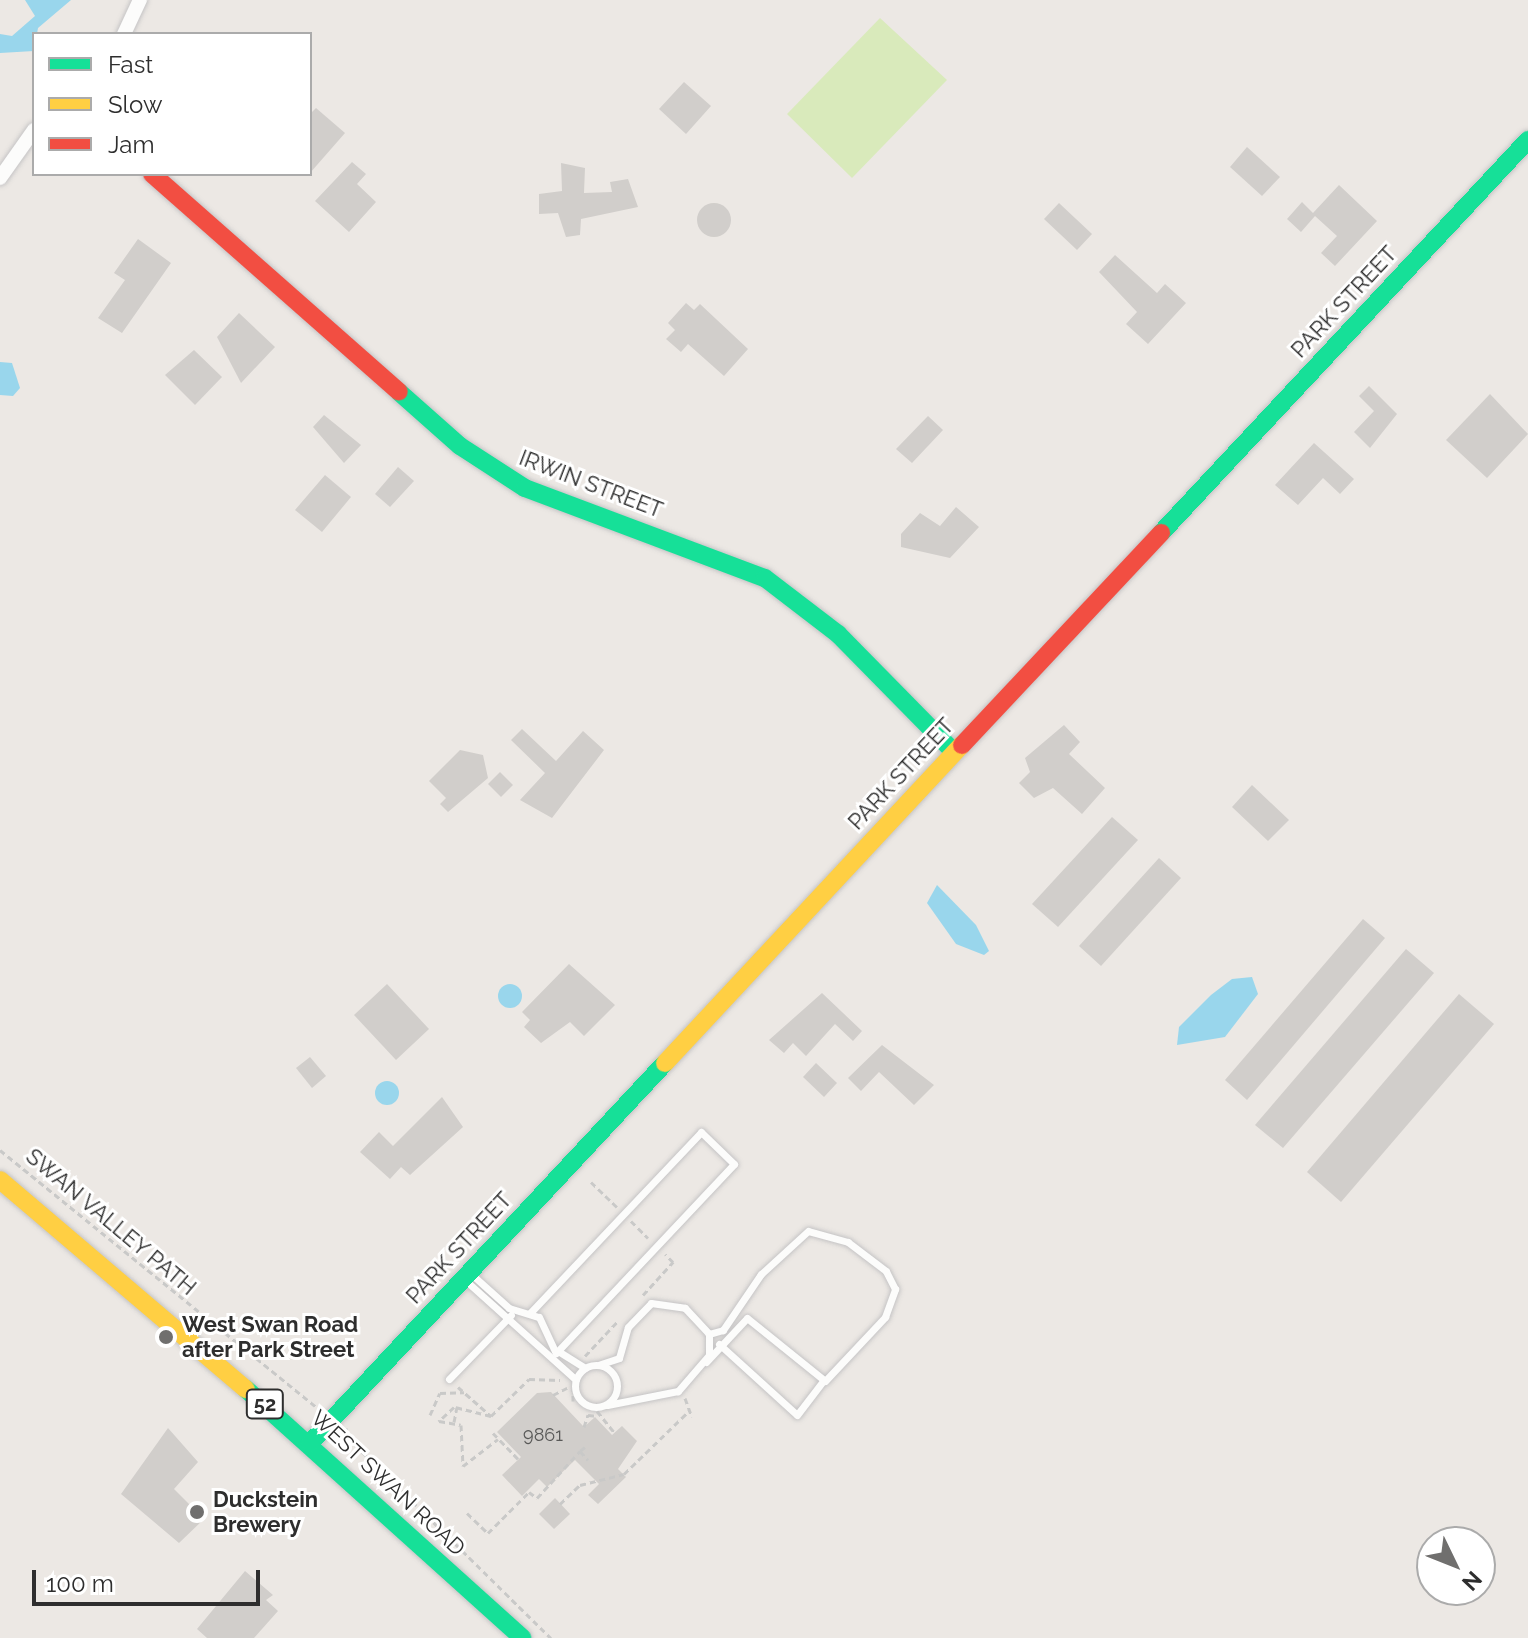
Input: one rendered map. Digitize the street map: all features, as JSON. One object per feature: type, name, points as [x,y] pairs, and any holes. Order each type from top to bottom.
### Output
[{"type":"street","points":[[125,32],[140,0]]},
{"type":"street","points":[[0,178],[32,133]]},
{"type":"street","name":"PARK STREET","points":[[310,1443],[1528,140]]},
{"type":"street","name":"IRWIN STREET","points":[[154,176],[471,454],[525,488],[765,578],[838,634],[954,752]]},
{"type":"street","name":"WEST SWAN ROAD","points":[[0,1180],[310,1443],[523,1638]]},
{"type":"lane","points":[[530,1313],[701,1132],[734,1164],[556,1353]]},
{"type":"lane","points":[[572,1385],[585,1368],[619,1358],[628,1327],[651,1303],[685,1308],[709,1334],[720,1345],[797,1415],[823,1381],[885,1317],[895,1295],[886,1271],[835,1236],[797,1236],[727,1326],[709,1334]]},
{"type":"lane","points":[[466,1275],[515,1311],[530,1313],[556,1353],[580,1401],[597,1412],[607,1405],[682,1387],[747,1318],[823,1381]]},
{"type":"lane","points":[[466,1275],[509,1318],[527,1342],[585,1368]]},
{"type":"lane","points":[[449,1379],[515,1311]]},
{"type":"lane","points":[[706,1362],[709,1334]]},
{"type":"lane","points":[[598,1365],[616,1379],[607,1405]]},
{"type":"path","name":"SWAN VALLEY PATH","points":[[0,1150],[299,1400],[334,1417],[551,1638]]},
{"type":"path","points":[[553,1395],[572,1385],[573,1401]]},
{"type":"path","points":[[682,1387],[692,1417]]},
{"type":"path","points":[[430,1415],[440,1393],[464,1392]]},
{"type":"path","points":[[501,1406],[505,1411]]},
{"type":"path","points":[[491,1416],[457,1407],[440,1418],[442,1427],[454,1423],[461,1426],[463,1466],[498,1439]]},
{"type":"path","points":[[454,1423],[457,1407]]},
{"type":"path","points":[[560,1504],[580,1485],[624,1474],[689,1411]]},
{"type":"path","points":[[584,1427],[588,1415],[597,1412],[615,1433]]},
{"type":"path","points":[[493,1433],[518,1459]]},
{"type":"path","points":[[467,1513],[488,1533],[529,1492],[537,1498],[585,1447]]},
{"type":"path","points":[[580,1451],[588,1460]]},
{"type":"green space","points":[[880,18],[947,80],[852,178],[787,114]]},
{"type":"water","points":[[25,0],[71,0],[38,28],[37,32],[32,32],[32,51],[0,53],[0,34],[12,36],[35,16]]},
{"type":"water","points":[[0,362],[12,363],[20,388],[13,396],[0,395]]},
{"type":"water","points":[[937,885],[976,925],[989,951],[984,955],[956,944],[927,903]]},
{"type":"water","points":[[1252,977],[1258,994],[1225,1037],[1177,1045],[1179,1027],[1211,995],[1232,979]]},
{"type":"water","points":[[510,984],[519,987],[522,996],[519,1005],[510,1008],[501,1005],[498,996],[501,987]]},
{"type":"water","points":[[387,1081],[395,1085],[399,1093],[395,1101],[387,1105],[379,1101],[375,1093],[379,1085]]},
{"type":"building","points":[[684,82],[711,106],[686,134],[659,109]]},
{"type":"building","points":[[316,108],[345,133],[312,171],[312,112]]},
{"type":"building","points":[[1247,147],[1280,177],[1262,196],[1230,167]]},
{"type":"building","points":[[352,162],[366,174],[357,184],[376,202],[349,232],[315,201]]},
{"type":"building","points":[[561,163],[585,168],[584,193],[612,192],[610,182],[628,179],[638,207],[581,219],[580,235],[566,237],[558,213],[539,214],[539,194],[562,191]]},
{"type":"building","points":[[1339,185],[1377,221],[1335,266],[1321,253],[1337,236],[1315,216],[1301,232],[1287,219],[1302,202],[1313,213]]},
{"type":"building","points":[[714,203],[726,208],[731,220],[726,232],[714,237],[702,232],[697,220],[702,208]]},
{"type":"building","points":[[1059,203],[1092,234],[1077,250],[1044,219]]},
{"type":"building","points":[[138,239],[171,263],[122,333],[98,318],[125,280],[114,273]]},
{"type":"building","points":[[1115,255],[1157,293],[1165,284],[1186,303],[1148,344],[1126,324],[1137,312],[1099,272]]},
{"type":"building","points":[[686,303],[694,310],[700,304],[748,349],[724,376],[688,344],[681,352],[666,339],[675,330],[668,323]]},
{"type":"building","points":[[239,313],[275,347],[241,383],[217,337]]},
{"type":"building","points":[[194,350],[222,377],[195,405],[165,375]]},
{"type":"building","points":[[1369,386],[1397,414],[1370,448],[1354,432],[1374,411],[1359,396]]},
{"type":"building","points":[[1490,394],[1528,434],[1487,478],[1446,440]]},
{"type":"building","points":[[324,415],[361,445],[344,463],[313,427]]},
{"type":"building","points":[[928,416],[943,430],[912,463],[896,449]]},
{"type":"building","points":[[1314,443],[1354,479],[1340,494],[1323,478],[1298,505],[1275,485]]},
{"type":"building","points":[[398,467],[414,481],[390,507],[375,494]]},
{"type":"building","points":[[325,475],[351,497],[322,532],[295,510]]},
{"type":"building","points":[[956,507],[979,527],[950,558],[901,547],[901,534],[920,513],[940,526]]},
{"type":"building","points":[[1064,725],[1080,742],[1069,754],[1105,788],[1082,814],[1053,788],[1034,798],[1019,783],[1030,772],[1025,758]]},
{"type":"building","points":[[522,729],[556,761],[583,731],[604,750],[552,818],[520,800],[545,773],[511,740]]},
{"type":"building","points":[[460,750],[483,755],[488,778],[448,812],[440,804],[446,798],[429,781]]},
{"type":"building","points":[[500,772],[513,785],[501,797],[488,784]]},
{"type":"building","points":[[1252,785],[1289,820],[1268,841],[1232,807]]},
{"type":"building","points":[[1112,817],[1138,840],[1058,927],[1032,904]]},
{"type":"building","points":[[1159,858],[1181,878],[1101,966],[1079,946]]},
{"type":"building","points":[[1363,919],[1385,938],[1247,1100],[1225,1080]]},
{"type":"building","points":[[1406,949],[1434,973],[1283,1148],[1255,1125]]},
{"type":"building","points":[[569,964],[615,1005],[584,1036],[570,1022],[541,1043],[524,1027],[530,1020],[522,1012]]},
{"type":"building","points":[[387,984],[429,1029],[396,1060],[354,1015]]},
{"type":"building","points":[[822,993],[862,1031],[853,1041],[835,1024],[806,1056],[793,1043],[784,1053],[769,1040]]},
{"type":"building","points":[[1459,994],[1494,1024],[1341,1202],[1307,1172]]},
{"type":"building","points":[[882,1045],[934,1085],[914,1105],[879,1072],[861,1091],[848,1078]]},
{"type":"building","points":[[310,1057],[326,1076],[312,1088],[296,1068]]},
{"type":"building","points":[[816,1063],[837,1083],[824,1097],[803,1077]]},
{"type":"building","points":[[442,1097],[463,1127],[410,1175],[401,1167],[390,1179],[360,1152],[379,1132],[393,1146]]},
{"type":"building","points":[[551,1392],[584,1427],[595,1417],[612,1435],[622,1426],[637,1441],[618,1469],[626,1477],[598,1504],[588,1495],[599,1484],[575,1460],[547,1487],[539,1479],[522,1496],[502,1475],[521,1457],[497,1432],[537,1393]]},
{"type":"building","points":[[168,1428],[198,1462],[174,1489],[204,1519],[179,1543],[121,1494]]},
{"type":"building","points":[[555,1498],[570,1514],[554,1529],[539,1514]]},
{"type":"building","points":[[245,1571],[273,1595],[266,1600],[278,1611],[254,1638],[207,1638],[197,1629]]},
{"type":"traffic: fast","points":[[1161,533],[1528,140]]},
{"type":"traffic: fast","points":[[399,392],[460,446],[525,488],[765,578],[838,634],[954,752]]},
{"type":"traffic: fast","points":[[310,1443],[665,1063]]},
{"type":"traffic: fast","points":[[246,1389],[523,1638]]},
{"type":"traffic: slow","points":[[665,1063],[962,745]]},
{"type":"traffic: slow","points":[[0,1180],[246,1389]]},
{"type":"traffic: jam","points":[[154,176],[399,392]]},
{"type":"traffic: jam","points":[[962,745],[1161,533]]},
{"type":"place","name":"West Swan Road after Park Street","points":[[166,1337]]},
{"type":"place","name":"Duckstein Brewery","points":[[197,1512]]}]
